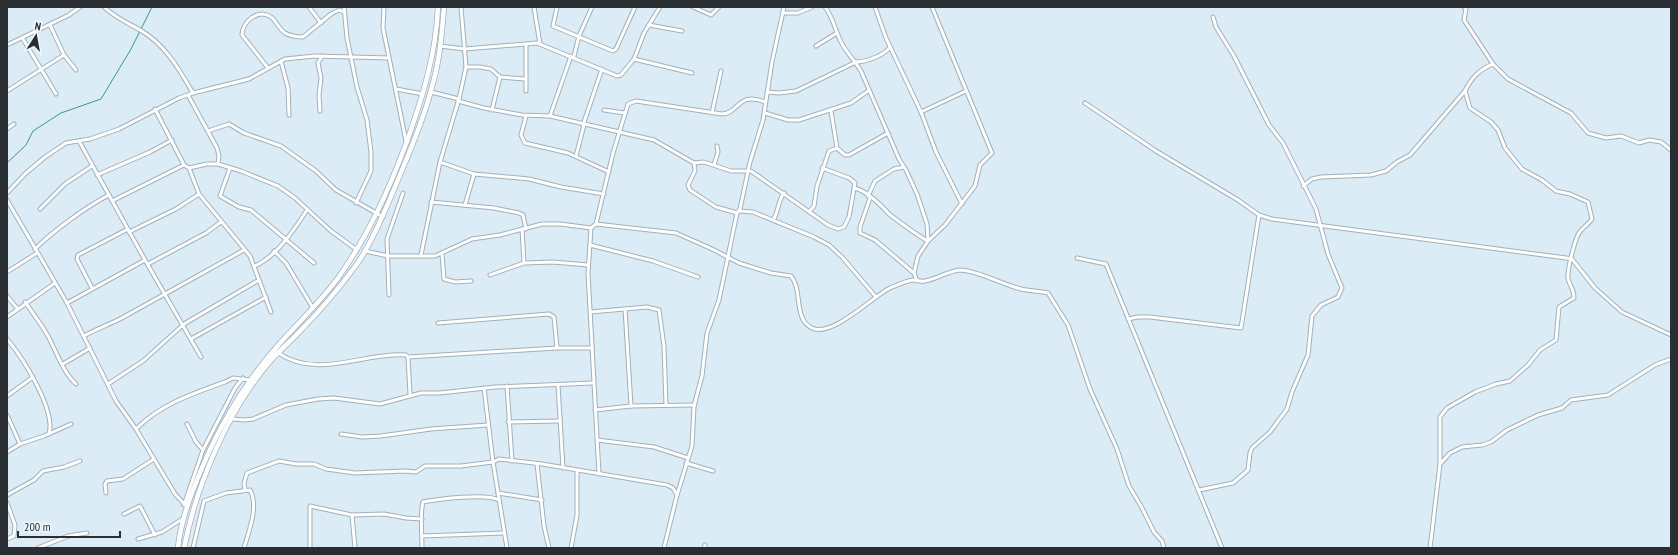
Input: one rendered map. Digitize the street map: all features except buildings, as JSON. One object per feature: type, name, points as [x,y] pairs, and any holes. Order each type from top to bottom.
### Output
[{"type":"main road","points":[[178,548],[185,506],[209,450],[235,402],[250,380],[281,342],[313,308],[337,279],[357,250],[377,215],[388,192],[423,94],[431,63],[438,7]]},
{"type":"main road","points":[[184,548],[192,514],[201,487],[211,462],[232,419],[264,370],[278,353],[333,296],[365,251],[383,217],[409,154],[431,92],[440,46],[444,7]]},
{"type":"street","points":[[7,45],[23,39],[70,15],[80,7]]},
{"type":"street","points":[[104,7],[124,21],[140,29],[166,52],[180,70],[193,93]]},
{"type":"street","points":[[310,7],[321,22]]},
{"type":"street","points":[[344,7],[347,38],[357,87],[367,120],[372,164],[368,178],[356,203]]},
{"type":"street","points":[[384,7],[383,28],[407,142]]},
{"type":"street","points":[[421,255],[440,162],[466,67],[461,7]]},
{"type":"street","points":[[534,7],[540,44]]},
{"type":"street","points":[[557,7],[553,26],[614,51],[635,7]]},
{"type":"street","points":[[550,116],[579,36],[592,7]]},
{"type":"street","points":[[440,46],[465,48],[540,44],[621,76],[634,59],[648,25],[660,7]]},
{"type":"street","points":[[693,7],[712,15],[719,7]]},
{"type":"street","points":[[664,548],[692,442],[695,405],[702,376],[703,354],[708,326],[718,304],[748,170],[765,113],[765,102],[772,62],[784,7]]},
{"type":"street","points":[[783,13],[798,13],[812,7]]},
{"type":"street","points":[[825,7],[829,12],[841,43],[858,66],[901,163],[913,185],[927,224],[928,241]]},
{"type":"street","points":[[875,7],[890,47],[921,112],[936,152],[962,204]]},
{"type":"street","points":[[915,280],[914,272],[916,260],[928,241],[945,225],[975,186],[980,165],[992,153],[966,91],[958,67],[946,44],[932,7]]},
{"type":"street","points":[[1464,7],[1466,9],[1464,20],[1493,64],[1508,79],[1571,113],[1588,132],[1599,137],[1621,136],[1639,142],[1650,140],[1661,142],[1671,150]]},
{"type":"street","points":[[268,68],[242,35],[245,24],[251,18],[261,15],[271,17],[285,33],[302,37],[335,11],[344,12]]},
{"type":"street","points":[[1199,490],[1233,483],[1248,470],[1249,457],[1252,448],[1270,432],[1287,409],[1292,392],[1308,355],[1312,316],[1321,305],[1338,297],[1342,288],[1328,254],[1316,209],[1303,186],[1283,143],[1269,125],[1234,56],[1216,26],[1213,17]]},
{"type":"street","points":[[50,25],[64,55],[76,70]]},
{"type":"street","points":[[648,25],[682,31]]},
{"type":"street","points":[[816,46],[837,33]]},
{"type":"street","points":[[23,39],[56,94]]},
{"type":"street","points":[[526,45],[526,91]]},
{"type":"street","points":[[767,92],[779,93],[796,91],[855,63],[888,51],[890,47]]},
{"type":"street","points":[[7,91],[64,55]]},
{"type":"street","points":[[7,193],[26,173],[55,149],[66,142],[90,139],[119,129],[155,109],[188,95],[249,79],[281,61],[297,56],[389,58]]},
{"type":"street","points":[[320,111],[319,95],[321,81],[318,63],[322,56]]},
{"type":"street","points":[[634,59],[692,73]]},
{"type":"street","points":[[281,61],[288,88],[289,115]]},
{"type":"street","points":[[1303,186],[1312,179],[1322,177],[1371,175],[1386,170],[1410,155],[1465,91],[1479,70],[1493,64]]},
{"type":"street","points":[[466,67],[491,69],[500,76],[525,79]]},
{"type":"street","points":[[576,156],[583,125],[602,69]]},
{"type":"street","points":[[712,113],[721,71]]},
{"type":"street","points":[[492,110],[500,76]]},
{"type":"street","points":[[396,89],[423,94]]},
{"type":"street","points":[[765,113],[794,120],[830,111],[856,101],[868,91]]},
{"type":"street","points":[[921,112],[966,91]]},
{"type":"street","points":[[1430,548],[1440,464],[1440,417],[1445,410],[1475,392],[1496,384],[1510,381],[1528,365],[1540,350],[1556,340],[1559,307],[1574,298],[1574,291],[1568,277],[1578,236],[1592,219],[1588,202],[1570,194],[1556,191],[1542,180],[1522,169],[1504,148],[1498,130],[1491,122],[1470,108],[1465,91]]},
{"type":"street","points":[[431,92],[492,110],[524,117],[550,116],[583,125],[654,140],[694,163],[704,162],[731,171],[748,170],[784,193],[828,225],[838,229],[844,227],[848,217],[855,184],[849,178],[822,168]]},
{"type":"street","points":[[188,95],[218,152],[218,164]]},
{"type":"street","points":[[365,251],[388,256],[431,256],[442,254],[472,239],[488,238],[532,226],[550,224],[591,228],[596,224],[619,132],[624,121],[624,113],[628,104],[636,101],[712,113],[728,113],[747,99],[756,98],[765,102]]},
{"type":"street","points":[[1085,103],[1156,151],[1232,196],[1259,215],[1272,219],[1321,224],[1428,241],[1572,260],[1595,288],[1622,312],[1671,335]]},
{"type":"street","points":[[155,109],[184,164],[188,168],[199,194],[250,256],[271,312]]},
{"type":"street","points":[[604,110],[624,113]]},
{"type":"street","points":[[830,111],[837,148],[845,155],[849,155],[888,133]]},
{"type":"street","points":[[524,117],[521,135],[525,142],[576,156],[609,172]]},
{"type":"street","points":[[7,129],[14,124]]},
{"type":"street","points":[[208,131],[229,124],[244,133],[281,146],[316,171],[328,184],[356,203],[383,217]]},
{"type":"street","points":[[97,175],[150,152],[172,140]]},
{"type":"street","points":[[79,141],[128,231],[164,294],[184,324],[201,356]]},
{"type":"street","points":[[714,165],[718,152],[717,146]]},
{"type":"street","points":[[809,212],[814,206],[817,186],[829,151],[837,148]]},
{"type":"street","points":[[440,162],[474,174],[530,179],[561,187],[604,194]]},
{"type":"street","points":[[694,163],[695,170],[688,186],[690,190],[716,207],[738,212],[747,210],[829,245],[842,257],[876,298]]},
{"type":"street","points":[[899,167],[901,163]]},
{"type":"street","points":[[112,200],[184,164]]},
{"type":"street","points":[[188,168],[207,164],[218,164],[241,170],[278,186],[331,231],[357,250]]},
{"type":"street","points":[[40,209],[65,184],[92,166]]},
{"type":"street","points":[[904,167],[899,167],[874,181],[860,227],[860,233],[875,240],[914,272]]},
{"type":"street","points":[[230,168],[220,196],[231,203],[251,210],[314,263]]},
{"type":"street","points":[[465,205],[474,174]]},
{"type":"street","points":[[854,188],[882,205],[891,215],[928,241]]},
{"type":"street","points":[[388,295],[387,239],[403,193]]},
{"type":"street","points":[[773,220],[776,215],[778,201],[784,193]]},
{"type":"street","points":[[92,288],[77,259],[78,255],[176,209],[199,194]]},
{"type":"street","points":[[36,249],[51,235],[97,201],[109,195]]},
{"type":"street","points":[[7,200],[67,303],[116,401],[136,429],[175,494],[185,506]]},
{"type":"street","points":[[431,202],[465,205],[521,214],[524,229],[524,263]]},
{"type":"street","points":[[254,266],[274,251],[307,210]]},
{"type":"street","points":[[1128,319],[1150,317],[1241,328],[1259,215]]},
{"type":"street","points":[[148,264],[206,233],[221,222]]},
{"type":"street","points":[[596,224],[676,233],[739,263],[771,273],[791,276],[796,287],[802,317],[807,325],[816,330],[827,328],[857,312],[886,290],[915,280],[924,282],[961,270],[972,271],[1021,289],[1050,295],[1068,325],[1090,389],[1118,449],[1129,486],[1154,532],[1162,541],[1164,548]]},
{"type":"street","points":[[591,228],[588,265],[593,383],[599,474]]},
{"type":"street","points":[[590,245],[636,258],[653,261],[698,277]]},
{"type":"street","points":[[84,336],[180,287],[244,250]]},
{"type":"street","points":[[274,251],[286,263],[313,308]]},
{"type":"street","points":[[7,272],[37,253]]},
{"type":"street","points":[[442,254],[444,279],[455,282],[471,281]]},
{"type":"street","points":[[1077,258],[1106,264],[1222,548]]},
{"type":"street","points":[[67,303],[145,260]]},
{"type":"street","points":[[490,275],[524,263],[552,262],[588,265]]},
{"type":"street","points":[[108,384],[142,361],[184,324],[259,280]]},
{"type":"street","points":[[7,317],[17,308],[55,283]]},
{"type":"street","points":[[7,296],[17,308]]},
{"type":"street","points":[[191,339],[266,297]]},
{"type":"street","points":[[26,302],[47,335],[63,364],[67,375],[76,384]]},
{"type":"street","points":[[591,312],[625,309],[658,309],[660,313],[664,346],[666,405]]},
{"type":"street","points":[[625,309],[631,406]]},
{"type":"street","points":[[438,323],[549,314],[554,317],[557,348]]},
{"type":"street","points":[[7,339],[34,377],[50,423],[49,434]]},
{"type":"street","points":[[63,364],[90,348]]},
{"type":"street","points":[[278,353],[300,363],[320,366],[404,355],[408,357],[557,348],[592,348]]},
{"type":"street","points":[[408,357],[410,394]]},
{"type":"street","points":[[1440,464],[1450,453],[1462,447],[1482,445],[1491,442],[1507,430],[1538,415],[1562,408],[1571,400],[1608,395],[1655,365],[1671,359]]},
{"type":"street","points":[[7,396],[34,377]]},
{"type":"street","points":[[136,429],[153,413],[172,402],[233,378],[250,380]]},
{"type":"street","points":[[185,506],[203,450],[235,388],[243,378]]},
{"type":"street","points":[[232,419],[253,419],[286,405],[334,398],[380,404],[399,400],[410,394],[507,386],[593,383]]},
{"type":"street","points":[[558,384],[563,468]]},
{"type":"street","points":[[507,386],[508,422],[512,461]]},
{"type":"street","points":[[484,388],[492,462],[507,548]]},
{"type":"street","points":[[595,410],[631,406],[695,405]]},
{"type":"street","points":[[7,415],[20,444]]},
{"type":"street","points":[[508,422],[560,421]]},
{"type":"street","points":[[7,452],[20,444],[49,434],[71,424]]},
{"type":"street","points":[[187,424],[196,442],[203,450]]},
{"type":"street","points":[[341,434],[362,437],[381,436],[431,429],[488,425]]},
{"type":"street","points":[[597,440],[654,447],[688,458]]},
{"type":"street","points":[[106,493],[106,481],[123,479],[154,459]]},
{"type":"street","points":[[246,490],[244,483],[247,473],[279,461],[296,464],[314,464],[326,469],[355,473],[416,472],[425,466],[453,466],[492,462],[499,459],[667,485],[673,488],[677,495]]},
{"type":"street","points":[[7,495],[34,480],[43,471],[64,467],[80,461]]},
{"type":"street","points":[[686,463],[713,471]]},
{"type":"street","points":[[537,464],[544,526],[550,548]]},
{"type":"street","points":[[571,548],[576,515],[577,470]]},
{"type":"street","points":[[193,548],[204,501],[226,493],[250,490],[253,500],[251,524],[244,548]]},
{"type":"street","points":[[498,493],[542,500]]},
{"type":"street","points":[[422,548],[422,519],[420,512],[423,502],[470,497],[490,497],[499,500]]},
{"type":"street","points":[[7,503],[15,525],[14,536],[7,539]]},
{"type":"street","points":[[124,514],[140,506],[155,535]]},
{"type":"street","points":[[310,548],[310,506],[352,515],[384,514],[422,519]]},
{"type":"street","points":[[352,515],[355,548]]},
{"type":"street","points":[[138,539],[162,532],[184,518]]},
{"type":"street","points":[[38,548],[68,536],[87,532]]},
{"type":"street","points":[[422,536],[504,533]]},
{"type":"waterway","points":[[7,163],[26,145],[33,131],[61,113],[101,99],[131,49],[152,7]]}]
